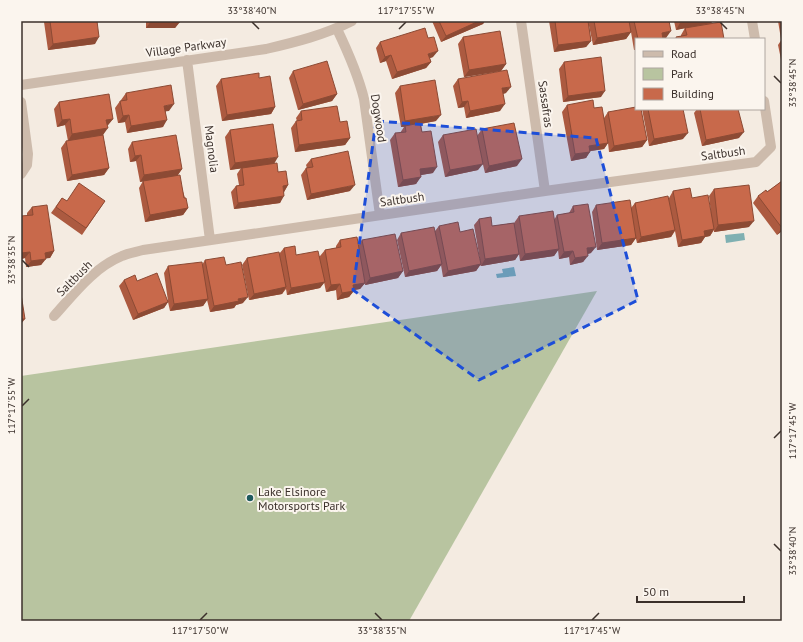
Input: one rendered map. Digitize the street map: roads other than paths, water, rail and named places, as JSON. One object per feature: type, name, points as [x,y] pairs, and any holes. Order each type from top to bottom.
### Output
[{"type":"street","name":"Village Parkway","points":[[21,85],[266,49],[303,41],[337,29],[352,21]]},
{"type":"street","name":"Sassafras","points":[[521,21],[545,191]]},
{"type":"street","points":[[752,21],[755,38]]},
{"type":"street","name":"Dogwood","points":[[337,29],[349,53],[361,86],[380,215]]},
{"type":"street","name":"Magnolia","points":[[187,60],[210,240]]},
{"type":"street","points":[[21,102],[28,154],[27,165],[21,174]]},
{"type":"street","name":"Saltbush","points":[[54,316],[89,278],[108,263],[122,255],[143,250],[545,191],[756,162],[771,146],[765,107]]},
{"type":"water","points":[[744,233],[745,240],[726,243],[725,235]]},
{"type":"water","points":[[514,267],[516,276],[497,278],[496,274],[503,273],[502,269]]},
{"type":"place","name":"Lake Elsinore Motorsports Park","points":[[250,498]]}]
